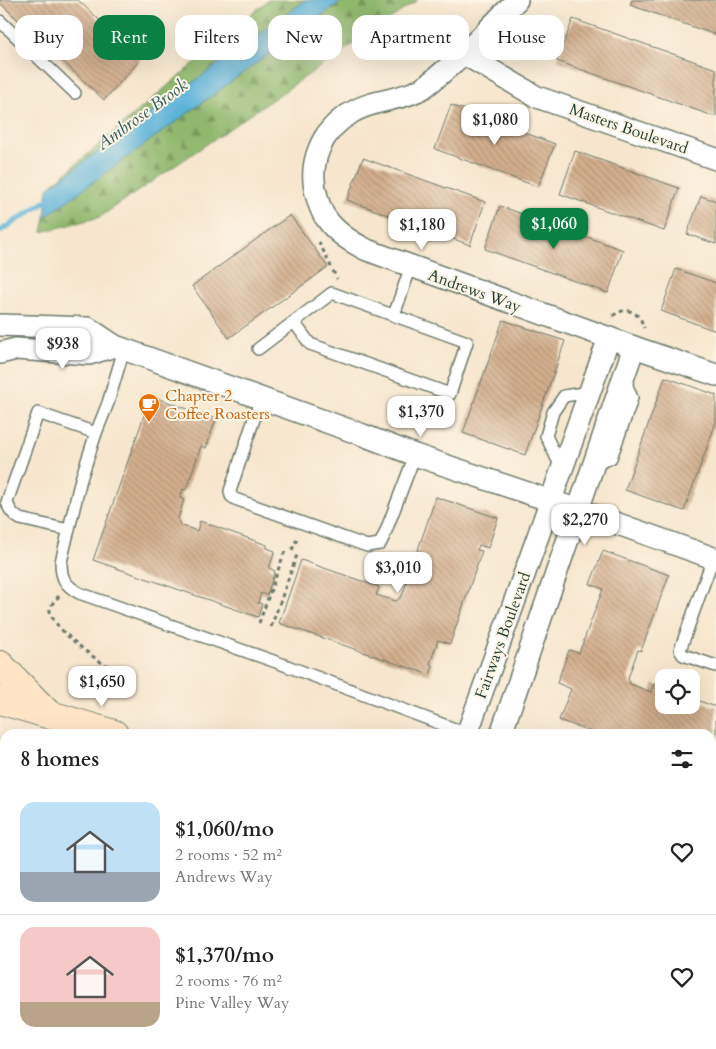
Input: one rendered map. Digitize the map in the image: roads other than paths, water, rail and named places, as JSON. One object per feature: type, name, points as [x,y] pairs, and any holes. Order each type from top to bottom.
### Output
[{"type":"main road","points":[[0,665],[48,714]]},
{"type":"main road","points":[[0,700],[48,714],[77,728]]},
{"type":"street","name":"Andrews Way","points":[[469,49],[517,0]]},
{"type":"street","name":"Masters Boulevard","points":[[469,57],[537,97],[716,158]]},
{"type":"street","name":"Andrews Way","points":[[457,60],[422,88],[408,94],[364,106],[351,113],[328,133],[319,147],[313,173],[315,190],[324,217],[352,243],[367,250],[716,375]]},
{"type":"street","points":[[0,325],[88,328],[120,348],[415,455],[715,559]]},
{"type":"street","name":"Fairways Boulevard","points":[[469,729],[609,338]]},
{"type":"street","name":"Fairways Boulevard","points":[[503,729],[634,347]]},
{"type":"street","points":[[0,353],[16,349],[89,354],[120,348]]},
{"type":"lane","points":[[0,21],[75,93]]},
{"type":"lane","points":[[394,315],[410,266]]},
{"type":"lane","points":[[258,349],[332,293],[468,342],[450,394],[310,344],[294,322]]},
{"type":"lane","points":[[120,348],[108,403],[81,479],[61,562],[61,572],[64,581],[80,593],[279,663],[454,729]]},
{"type":"lane","points":[[562,469],[546,436],[553,412],[564,396],[590,392]]},
{"type":"lane","points":[[261,398],[230,491],[231,496],[235,499],[367,546],[373,546],[380,544],[384,536],[415,455]]},
{"type":"lane","points":[[69,530],[20,519],[9,510],[7,502],[38,414],[96,433]]},
{"type":"lane","points":[[715,559],[680,650],[683,655],[716,666]]},
{"type":"water","points":[[306,0],[343,0],[322,15],[285,15]]},
{"type":"water","points":[[268,28],[268,55],[45,217],[48,188],[224,60],[258,60],[258,35]]},
{"type":"waterway","name":"Ambrose Brook","points":[[0,231],[53,197]]},
{"type":"place","name":"Chapter 2 Coffee Roasters","points":[[149,423]]}]
